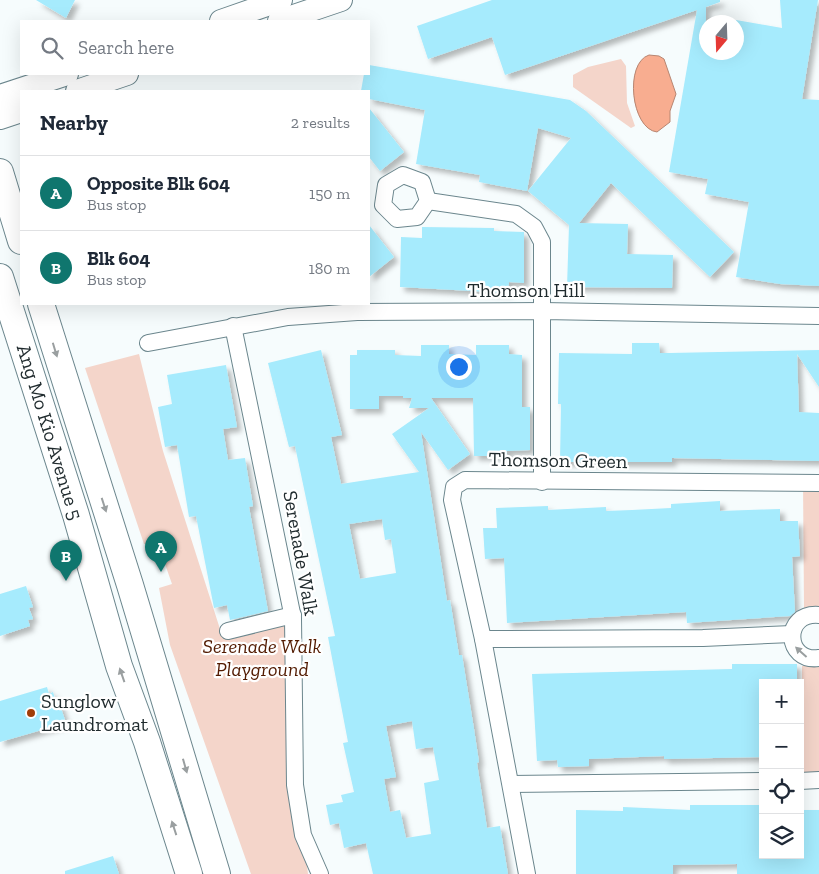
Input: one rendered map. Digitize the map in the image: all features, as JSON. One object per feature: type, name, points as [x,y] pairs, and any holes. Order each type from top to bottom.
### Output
[{"type":"main road","points":[[226,20],[250,15],[281,0]]},
{"type":"main road","points":[[282,20],[341,0]]},
{"type":"main road","points":[[0,96],[64,75]]},
{"type":"main road","points":[[80,90],[124,75]]},
{"type":"main road","points":[[0,118],[20,111]]},
{"type":"main road","points":[[0,172],[20,238]]},
{"type":"main road","name":"Ang Mo Kio Avenue 5","points":[[0,277],[76,515],[119,666],[147,742],[189,874]]},
{"type":"main road","name":"Ang Mo Kio Avenue 5","points":[[41,305],[133,594],[217,874]]},
{"type":"street","points":[[428,201],[516,214],[534,227],[542,242],[542,482]]},
{"type":"street","name":"Thomson Hill","points":[[233,326],[288,317],[357,312],[543,311],[819,316]]},
{"type":"street","points":[[148,343],[233,326]]},
{"type":"street","name":"Serenade Walk","points":[[233,326],[293,615],[295,785],[303,835],[320,874]]},
{"type":"street","name":"Thomson Green","points":[[527,874],[483,639],[452,500],[454,487],[465,480],[819,483]]},
{"type":"street","points":[[228,631],[293,615]]},
{"type":"street","points":[[819,615],[805,616],[798,621],[792,634],[796,649],[801,654],[808,658],[819,658]]},
{"type":"street","points":[[483,639],[703,638],[792,634]]},
{"type":"street","points":[[804,781],[819,780]]},
{"type":"street","points":[[511,784],[759,781]]},
{"type":"green space","points":[[621,59],[626,66],[627,103],[635,126],[631,128],[573,87],[573,75],[588,67]]},
{"type":"green space","name":"Serenade Walk Playground","points":[[139,354],[163,451],[220,629],[293,618],[303,835],[308,874],[251,874],[170,645],[159,588],[172,584],[158,544],[144,544],[85,368]]},
{"type":"green space","points":[[803,480],[819,480],[819,609],[804,610]]},
{"type":"green space","points":[[819,665],[819,775],[804,775],[804,679],[802,679],[802,666]]},
{"type":"shaded area","points":[[649,55],[659,56],[664,59],[676,94],[670,111],[670,122],[657,132],[648,128],[641,120],[636,108],[634,95],[636,70],[641,60]]},
{"type":"building","points":[[36,0],[75,0],[66,18]]},
{"type":"building","points":[[492,0],[720,0],[720,2],[706,7],[706,15],[699,15],[699,60],[744,60],[744,21],[782,28],[780,0],[818,0],[802,99],[819,100],[819,286],[780,284],[736,277],[749,202],[705,194],[708,179],[669,172],[697,10],[505,75],[492,37],[428,59],[417,26]]},
{"type":"building","points":[[370,65],[570,100],[586,111],[734,252],[710,277],[611,183],[579,223],[628,224],[627,254],[673,255],[672,288],[567,287],[569,225],[528,191],[571,138],[538,128],[527,191],[479,182],[480,175],[416,164],[425,110],[370,99],[370,90],[361,90],[364,75],[370,75]]},
{"type":"building","points":[[370,109],[404,152],[380,171],[370,158]]},
{"type":"building","points":[[370,226],[394,257],[370,276]]},
{"type":"building","points":[[422,227],[494,228],[494,231],[524,232],[524,283],[509,282],[508,293],[400,287],[401,237],[422,238]]},
{"type":"building","points":[[632,343],[659,343],[660,353],[819,350],[819,387],[797,354],[799,412],[819,413],[819,461],[672,458],[672,462],[560,462],[561,404],[558,404],[559,353],[632,354]]},
{"type":"building","points":[[421,345],[449,345],[449,354],[476,355],[476,345],[509,345],[509,354],[522,355],[522,407],[530,407],[530,450],[507,451],[507,456],[474,456],[473,398],[431,398],[470,454],[448,470],[421,432],[447,601],[450,600],[459,655],[462,655],[479,762],[477,763],[487,828],[500,826],[508,874],[373,874],[366,843],[344,848],[339,823],[330,825],[326,805],[343,802],[341,795],[354,792],[343,743],[348,742],[328,637],[335,636],[295,446],[289,447],[268,363],[321,350],[342,435],[331,437],[341,484],[419,472],[392,434],[429,408],[409,408],[412,398],[379,396],[379,409],[350,409],[350,355],[357,355],[357,350],[395,350],[395,355],[421,356]],"holes":[[[382,519],[385,540],[391,539],[396,573],[360,579],[349,524]],[[412,721],[416,749],[433,747],[439,780],[424,783],[431,834],[406,838],[400,810],[390,812],[384,779],[396,777],[386,726]]]},
{"type":"building","points":[[226,365],[237,427],[223,429],[228,460],[245,458],[253,506],[249,507],[268,611],[230,620],[227,605],[214,608],[196,516],[189,517],[177,445],[165,447],[158,407],[172,404],[167,375]]},
{"type":"building","points":[[720,501],[720,511],[780,509],[780,521],[798,521],[800,556],[792,557],[795,612],[790,616],[687,623],[686,612],[507,623],[504,558],[485,559],[483,528],[497,528],[496,508],[548,506],[548,510],[606,507],[606,511],[671,508],[671,504]]},
{"type":"building","points":[[26,586],[33,607],[29,608],[33,619],[28,620],[30,626],[0,636],[0,594]]},
{"type":"building","points":[[732,664],[797,664],[797,679],[759,679],[759,757],[664,759],[664,756],[589,759],[589,766],[558,767],[557,760],[537,761],[532,674],[732,669]]},
{"type":"building","name":"Sunglow Laundromat","points":[[47,687],[49,694],[53,692],[56,702],[59,702],[66,723],[0,742],[0,701]]},
{"type":"building","points":[[690,805],[759,805],[759,859],[804,859],[804,810],[819,810],[819,874],[737,874],[737,864],[673,865],[673,874],[576,874],[576,810],[623,811],[623,807],[690,810]]},
{"type":"building","points":[[113,856],[119,874],[65,874],[65,871]]},
{"type":"place","name":"Opposite Blk 604","points":[[161,572]]},
{"type":"place","name":"Blk 604","points":[[66,581]]},
{"type":"place","name":"Sunglow Laundromat","points":[[31,713]]}]
